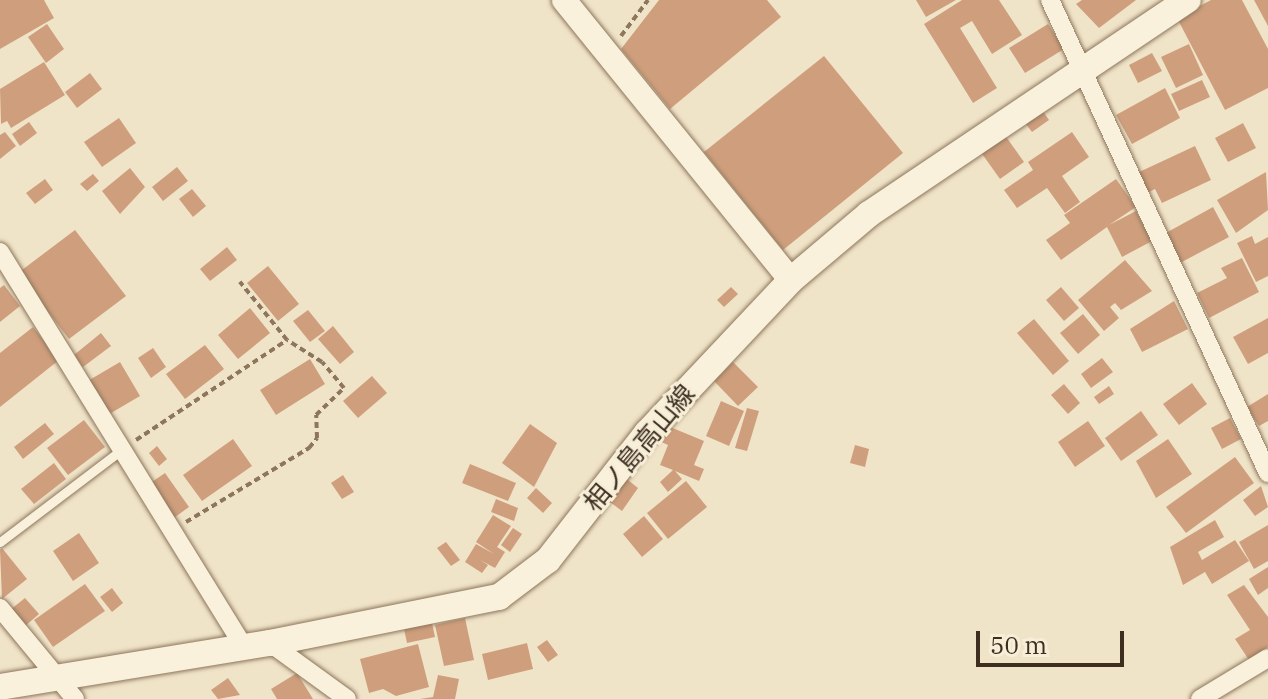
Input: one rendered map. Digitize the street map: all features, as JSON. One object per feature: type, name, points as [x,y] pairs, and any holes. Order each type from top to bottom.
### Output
[{"type":"main road","name":"相ノ島高山線","points":[[0,687],[270,643],[499,597],[526,582],[647,433],[791,280],[869,214],[1188,0]]},
{"type":"street","points":[[564,0],[791,280]]},
{"type":"street","points":[[1050,0],[1268,473]]},
{"type":"street","points":[[0,252],[244,647]]},
{"type":"street","points":[[0,608],[75,699]]},
{"type":"street","points":[[270,643],[347,699]]},
{"type":"street","points":[[1200,699],[1268,658]]},
{"type":"lane","points":[[0,542],[121,450]]},
{"type":"path","points":[[608,54],[648,0]]},
{"type":"path","points":[[172,531],[317,438],[316,415],[344,388],[322,362],[287,340],[240,282]]},
{"type":"path","points":[[121,450],[287,340]]},
{"type":"building","points":[[0,0],[44,0],[54,18],[0,49]]},
{"type":"building","points":[[659,0],[767,0],[781,17],[670,109],[621,49]]},
{"type":"building","points":[[916,0],[956,0],[926,17]]},
{"type":"building","points":[[962,0],[999,0],[1022,35],[992,54],[972,21],[960,28],[997,88],[973,103],[924,24]]},
{"type":"building","points":[[1082,0],[1136,0],[1099,28],[1076,4]]},
{"type":"building","points":[[1211,0],[1242,0],[1268,49],[1268,88],[1225,110],[1177,18]]},
{"type":"building","points":[[1254,0],[1268,0],[1268,26]]},
{"type":"building","points":[[47,24],[64,49],[46,63],[28,37]]},
{"type":"building","points":[[1048,24],[1064,49],[1025,73],[1009,48]]},
{"type":"building","points":[[1189,44],[1203,75],[1176,88],[1161,57]]},
{"type":"building","points":[[1152,53],[1162,71],[1138,83],[1129,65]]},
{"type":"building","points":[[824,56],[903,153],[783,250],[704,152]]},
{"type":"building","points":[[44,62],[65,95],[11,128],[7,121],[1,124],[0,89]]},
{"type":"building","points":[[90,73],[102,89],[77,108],[65,92]]},
{"type":"building","points":[[1202,80],[1210,97],[1179,111],[1171,94]]},
{"type":"building","points":[[1165,88],[1180,118],[1132,144],[1116,115]]},
{"type":"building","points":[[1040,107],[1049,120],[1032,132],[1022,119]]},
{"type":"building","points":[[119,118],[136,143],[102,167],[84,142]]},
{"type":"building","points":[[29,122],[37,133],[20,146],[12,134]]},
{"type":"building","points":[[1243,123],[1256,148],[1228,162],[1215,138]]},
{"type":"building","points":[[5,132],[16,146],[0,159],[0,135]]},
{"type":"building","points":[[1072,132],[1089,157],[1062,176],[1080,202],[1065,213],[1047,188],[1017,208],[1004,190],[1033,170],[1028,162]]},
{"type":"building","points":[[1004,134],[1024,162],[1000,179],[980,151]]},
{"type":"building","points":[[1195,146],[1211,180],[1162,203],[1155,189],[1147,193],[1137,173]]},
{"type":"building","points":[[177,167],[188,181],[163,201],[152,187]]},
{"type":"building","points":[[130,168],[145,187],[120,214],[102,191]]},
{"type":"building","points":[[1266,172],[1268,210],[1236,233],[1217,200]]},
{"type":"building","points":[[93,174],[99,181],[87,191],[80,184]]},
{"type":"building","points":[[45,179],[53,190],[35,204],[26,193]]},
{"type":"building","points":[[1116,179],[1136,207],[1109,225],[1136,211],[1152,241],[1122,257],[1107,227],[1061,260],[1046,240],[1070,223],[1064,215]]},
{"type":"building","points":[[192,189],[206,206],[193,217],[179,199]]},
{"type":"building","points":[[1213,207],[1229,237],[1180,263],[1164,234]]},
{"type":"building","points":[[75,230],[126,296],[69,339],[18,273]]},
{"type":"building","points":[[1252,236],[1255,244],[1268,237],[1268,276],[1256,282],[1237,243]]},
{"type":"building","points":[[227,247],[237,260],[210,281],[200,269]]},
{"type":"building","points":[[1242,258],[1259,292],[1209,318],[1197,293],[1227,278],[1221,268]]},
{"type":"building","points":[[1125,260],[1152,291],[1121,310],[1115,303],[1110,307],[1119,318],[1104,331],[1078,300]]},
{"type":"building","points":[[268,266],[299,304],[278,321],[247,283]]},
{"type":"building","points":[[4,285],[20,306],[0,322],[0,288]]},
{"type":"building","points":[[731,287],[738,294],[724,307],[717,300]]},
{"type":"building","points":[[1061,287],[1079,308],[1064,321],[1046,300]]},
{"type":"building","points":[[1174,301],[1188,329],[1142,352],[1130,329]]},
{"type":"building","points":[[250,308],[270,333],[238,359],[218,335]]},
{"type":"building","points":[[308,310],[325,331],[310,342],[293,321]]},
{"type":"building","points":[[1083,314],[1100,335],[1078,354],[1060,333]]},
{"type":"building","points":[[1268,318],[1268,353],[1248,364],[1233,337]]},
{"type":"building","points":[[1034,319],[1069,361],[1053,375],[1017,333]]},
{"type":"building","points":[[333,326],[354,352],[340,364],[318,339]]},
{"type":"building","points":[[33,327],[59,360],[0,407],[0,353]]},
{"type":"building","points":[[101,333],[111,346],[83,367],[74,355]]},
{"type":"building","points":[[205,345],[224,369],[185,399],[166,374]]},
{"type":"building","points":[[153,348],[166,367],[151,378],[138,358]]},
{"type":"building","points":[[1102,358],[1113,372],[1091,388],[1081,374]]},
{"type":"building","points":[[310,359],[325,384],[276,415],[260,390]]},
{"type":"building","points":[[120,362],[140,396],[106,416],[86,382]]},
{"type":"building","points":[[733,362],[758,387],[738,406],[714,381]]},
{"type":"building","points":[[372,376],[387,393],[358,418],[343,401]]},
{"type":"building","points":[[1192,383],[1207,404],[1179,425],[1163,404]]},
{"type":"building","points":[[1064,384],[1080,403],[1068,414],[1051,395]]},
{"type":"building","points":[[1109,386],[1114,394],[1099,404],[1094,397]]},
{"type":"building","points":[[1268,394],[1268,421],[1259,426],[1247,407]]},
{"type":"building","points":[[721,401],[744,411],[729,446],[706,436]]},
{"type":"building","points":[[747,408],[759,411],[747,451],[735,448]]},
{"type":"building","points":[[1141,411],[1158,435],[1121,461],[1105,438]]},
{"type":"building","points":[[1230,418],[1241,439],[1222,449],[1211,428]]},
{"type":"building","points":[[84,420],[105,447],[68,475],[47,448]]},
{"type":"building","points":[[1088,421],[1105,446],[1075,467],[1058,442]]},
{"type":"building","points":[[45,423],[54,434],[23,459],[14,447]]},
{"type":"building","points":[[530,424],[557,443],[534,487],[502,463]]},
{"type":"building","points":[[663,424],[704,441],[694,465],[704,469],[699,481],[675,471],[682,479],[668,492],[660,482],[673,470],[660,465],[668,445],[657,440]]},
{"type":"building","points":[[233,439],[252,466],[202,501],[183,475]]},
{"type":"building","points":[[1168,439],[1192,474],[1156,498],[1136,461]]},
{"type":"building","points":[[855,445],[869,449],[865,467],[850,463]]},
{"type":"building","points":[[157,446],[167,459],[159,466],[149,453]]},
{"type":"building","points":[[1235,457],[1254,483],[1186,533],[1166,507]]},
{"type":"building","points":[[54,463],[66,479],[34,504],[21,489]]},
{"type":"building","points":[[470,464],[516,483],[508,501],[462,483]]},
{"type":"building","points":[[165,473],[189,507],[171,520],[146,486]]},
{"type":"building","points":[[343,475],[354,492],[342,499],[331,483]]},
{"type":"building","points":[[623,476],[638,488],[622,511],[606,499]]},
{"type":"building","points":[[686,481],[707,507],[668,539],[647,513]]},
{"type":"building","points":[[1261,486],[1268,507],[1255,516],[1243,500]]},
{"type":"building","points":[[536,488],[552,503],[543,513],[527,498]]},
{"type":"building","points":[[496,499],[518,508],[514,521],[491,512]]},
{"type":"building","points":[[493,515],[511,526],[497,547],[505,552],[495,568],[480,560],[488,565],[482,573],[465,562],[476,544],[494,554],[476,542]]},
{"type":"building","points":[[644,516],[663,539],[642,557],[623,534]]},
{"type":"building","points":[[1215,520],[1224,537],[1198,552],[1202,560],[1235,540],[1249,561],[1212,584],[1205,572],[1183,585],[1170,547]]},
{"type":"building","points":[[1268,525],[1268,561],[1254,569],[1239,542]]},
{"type":"building","points":[[513,528],[522,534],[510,552],[501,545]]},
{"type":"building","points":[[79,533],[99,563],[73,581],[53,551]]},
{"type":"building","points":[[446,542],[460,560],[451,566],[437,548]]},
{"type":"building","points":[[2,548],[27,579],[2,599],[0,550]]},
{"type":"building","points":[[1268,567],[1268,588],[1258,595],[1249,579]]},
{"type":"building","points":[[85,584],[105,611],[53,647],[34,620]]},
{"type":"building","points":[[1244,585],[1268,617],[1268,647],[1249,660],[1235,639],[1250,630],[1227,595]]},
{"type":"building","points":[[112,588],[123,603],[112,612],[100,597]]},
{"type":"building","points":[[25,598],[39,614],[24,627],[10,610]]},
{"type":"building","points":[[465,618],[474,660],[444,666],[435,625]]},
{"type":"building","points":[[432,623],[435,637],[407,643],[404,629]]},
{"type":"building","points":[[547,640],[558,655],[548,662],[537,647]]},
{"type":"building","points":[[527,643],[533,669],[488,680],[482,654]]},
{"type":"building","points":[[418,644],[429,687],[396,696],[383,689],[369,693],[360,659]]},
{"type":"building","points":[[297,673],[313,699],[277,699],[271,689]]},
{"type":"building","points":[[438,675],[459,679],[455,699],[420,699],[433,697]]},
{"type":"building","points":[[228,678],[240,695],[218,699],[211,690]]}]
